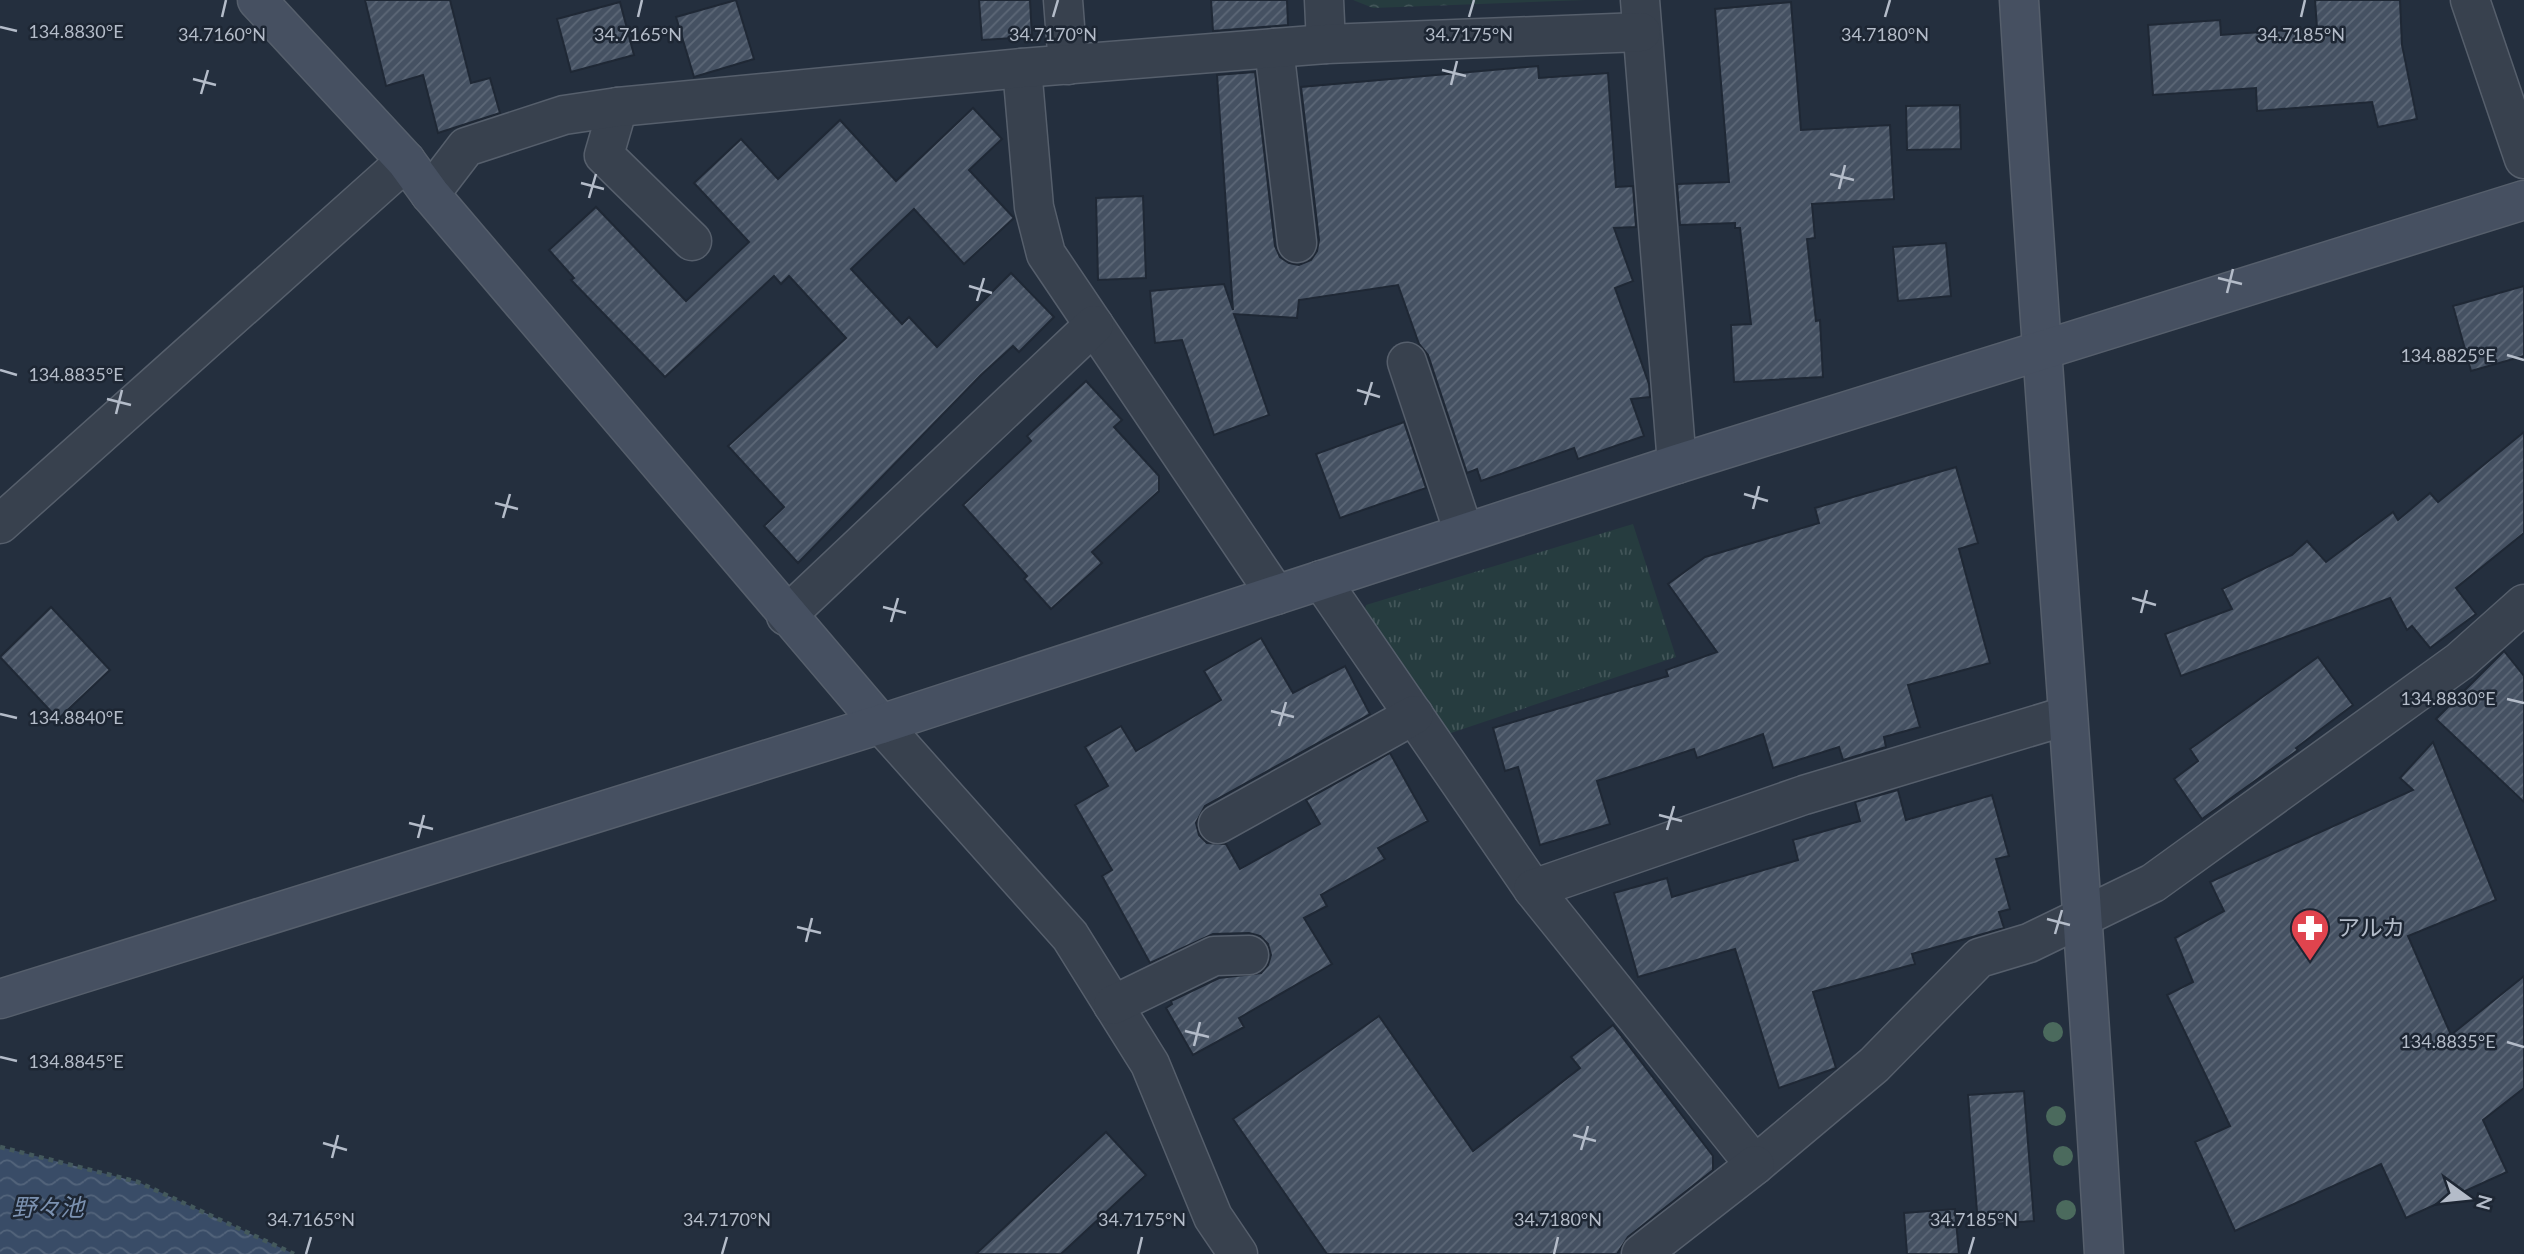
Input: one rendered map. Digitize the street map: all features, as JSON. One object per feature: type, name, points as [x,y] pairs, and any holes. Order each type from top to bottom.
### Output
[{"type":"street","points":[[257,0],[406,160],[430,194],[786,616],[1070,936],[1150,1064],[1213,1217],[1238,1254]]},
{"type":"street","points":[[1063,0],[1068,65]]},
{"type":"street","points":[[1324,0],[1326,44]]},
{"type":"street","points":[[2019,0],[2066,716],[2085,917],[2104,1254]]},
{"type":"street","points":[[2470,0],[2524,159]]},
{"type":"street","points":[[430,194],[466,147],[564,115],[618,107],[1022,68],[1641,16],[1677,464]]},
{"type":"street","points":[[1274,48],[1297,243]]},
{"type":"street","points":[[1022,68],[1034,206],[1046,254],[1276,595]]},
{"type":"street","points":[[618,107],[604,155],[692,241]]},
{"type":"street","points":[[0,524],[406,160]]},
{"type":"street","points":[[0,999],[881,724],[1677,464],[2040,349],[2524,200]]},
{"type":"street","points":[[786,616],[1094,325]]},
{"type":"street","points":[[1407,362],[1464,533]]},
{"type":"street","points":[[1321,580],[1532,889],[1755,1165]]},
{"type":"street","points":[[1641,1254],[1755,1165],[1874,1065],[1979,957],[2029,943],[2153,883],[2460,661],[2524,604]]},
{"type":"street","points":[[1218,824],[1413,715]]},
{"type":"street","points":[[1532,889],[1804,795],[2066,716]]},
{"type":"street","points":[[1113,1005],[1214,956],[1249,955]]},
{"type":"path","points":[[0,1147],[138,1182],[294,1254]]},
{"type":"green space","points":[[1353,0],[1585,0],[1373,8]]},
{"type":"green space","points":[[1633,524],[1676,657],[1448,734],[1361,625],[1366,605]]},
{"type":"water","name":"野々池","points":[[0,1147],[138,1182],[294,1254],[0,1254]]},
{"type":"building","points":[[365,0],[450,0],[471,83],[490,78],[500,113],[438,133],[423,75],[386,86]]},
{"type":"building","points":[[736,0],[754,59],[694,77],[676,17]]},
{"type":"building","points":[[979,0],[1030,0],[1032,37],[982,40]]},
{"type":"building","points":[[1211,0],[1287,0],[1288,25],[1213,31]]},
{"type":"building","points":[[2315,0],[2400,0],[2402,45],[2417,119],[2378,127],[2372,102],[2257,111],[2256,88],[2153,95],[2148,25],[2220,20],[2221,35],[2317,28]]},
{"type":"building","points":[[620,2],[634,55],[571,72],[557,19]]},
{"type":"building","points":[[1791,2],[1801,130],[1890,125],[1894,199],[1812,204],[1815,238],[1807,239],[1816,321],[1820,320],[1823,377],[1734,382],[1731,325],[1751,324],[1740,228],[1735,228],[1735,223],[1680,225],[1677,184],[1729,182],[1715,9]]},
{"type":"building","points":[[1538,66],[1539,78],[1608,73],[1616,187],[1633,186],[1636,227],[1614,228],[1633,281],[1615,288],[1649,384],[1650,397],[1631,399],[1644,436],[1578,459],[1574,448],[1481,481],[1477,469],[1467,473],[1428,355],[1419,344],[1398,285],[1299,300],[1297,318],[1234,314],[1269,415],[1214,435],[1182,340],[1155,343],[1150,291],[1224,284],[1233,310],[1217,75],[1255,72],[1275,246],[1280,257],[1299,265],[1311,260],[1317,251],[1319,240],[1301,87]]},
{"type":"building","points":[[1960,105],[1961,149],[1907,150],[1906,106]]},
{"type":"building","points":[[973,108],[1002,139],[969,170],[1014,218],[964,264],[914,209],[851,269],[902,324],[909,317],[937,347],[1011,273],[1054,317],[1019,352],[1013,346],[981,375],[798,563],[764,526],[784,507],[728,446],[846,338],[789,276],[781,284],[774,276],[665,377],[571,280],[574,278],[549,250],[596,207],[686,301],[749,242],[694,183],[741,139],[778,179],[840,120],[896,181]]},
{"type":"building","points":[[1143,196],[1146,278],[1098,280],[1096,198]]},
{"type":"building","points":[[1946,243],[1951,296],[1898,301],[1893,247]]},
{"type":"building","points":[[2524,286],[2524,356],[2471,371],[2453,306]]},
{"type":"building","points":[[1086,381],[1122,420],[1114,427],[1159,476],[1159,491],[1092,552],[1102,563],[1051,609],[1024,579],[1027,576],[963,505],[1031,441],[1027,436]]},
{"type":"building","points":[[1404,422],[1426,488],[1340,518],[1316,454]]},
{"type":"building","points":[[2524,432],[2524,533],[2456,588],[2476,614],[2430,648],[2412,626],[2407,630],[2390,598],[2181,676],[2165,634],[2232,609],[2222,589],[2292,555],[2307,541],[2326,562],[2393,512],[2398,520],[2430,493],[2438,502]]},
{"type":"building","points":[[1956,467],[1978,543],[1959,549],[1990,663],[1908,685],[1920,727],[1884,737],[1886,747],[1843,760],[1839,747],[1773,768],[1763,734],[1697,758],[1694,749],[1597,781],[1610,824],[1540,845],[1518,767],[1505,771],[1493,728],[1668,676],[1666,670],[1717,652],[1668,584],[1705,557],[1819,523],[1815,508]]},
{"type":"building","points":[[51,607],[110,670],[58,719],[0,657]]},
{"type":"building","points":[[1261,638],[1293,693],[1345,666],[1370,714],[1205,806],[1196,823],[1199,835],[1207,843],[1226,844],[1240,869],[1320,824],[1306,800],[1390,753],[1428,821],[1378,848],[1385,859],[1321,895],[1327,906],[1304,918],[1332,964],[1239,1018],[1244,1027],[1193,1055],[1166,1008],[1172,1004],[1171,1001],[1219,978],[1261,973],[1268,965],[1271,955],[1268,944],[1260,936],[1249,933],[1213,934],[1150,963],[1102,876],[1112,870],[1075,805],[1108,786],[1085,747],[1121,726],[1136,751],[1221,700],[1204,671]]},
{"type":"building","points":[[2504,651],[2524,676],[2524,802],[2436,719]]},
{"type":"building","points":[[2318,657],[2353,705],[2296,748],[2298,750],[2202,819],[2174,779],[2198,761],[2190,749]]},
{"type":"building","points":[[2433,742],[2496,900],[2408,936],[2451,1035],[2524,976],[2524,1088],[2483,1120],[2507,1172],[2406,1218],[2381,1164],[2235,1231],[2195,1142],[2230,1126],[2167,995],[2193,982],[2175,938],[2224,911],[2210,882],[2413,790],[2400,778]]},
{"type":"building","points":[[1898,790],[1906,820],[1992,795],[2009,856],[1996,859],[2010,909],[1999,912],[2004,928],[1912,954],[1915,964],[1813,992],[1836,1068],[1779,1088],[1735,949],[1638,977],[1614,893],[1667,878],[1672,897],[1798,860],[1793,840],[1860,821],[1855,802]]},
{"type":"building","points":[[1379,1016],[1473,1151],[1580,1068],[1571,1057],[1613,1025],[1713,1156],[1713,1170],[1628,1237],[1617,1254],[1327,1254],[1233,1119]]},
{"type":"building","points":[[2024,1091],[2034,1221],[1978,1225],[1968,1095]]},
{"type":"building","points":[[1106,1132],[1146,1175],[1061,1254],[976,1254]]},
{"type":"building","points":[[1955,1209],[1959,1254],[1907,1254],[1904,1213]]},
{"type":"place","name":"アルカ","points":[[2310,962]]}]
